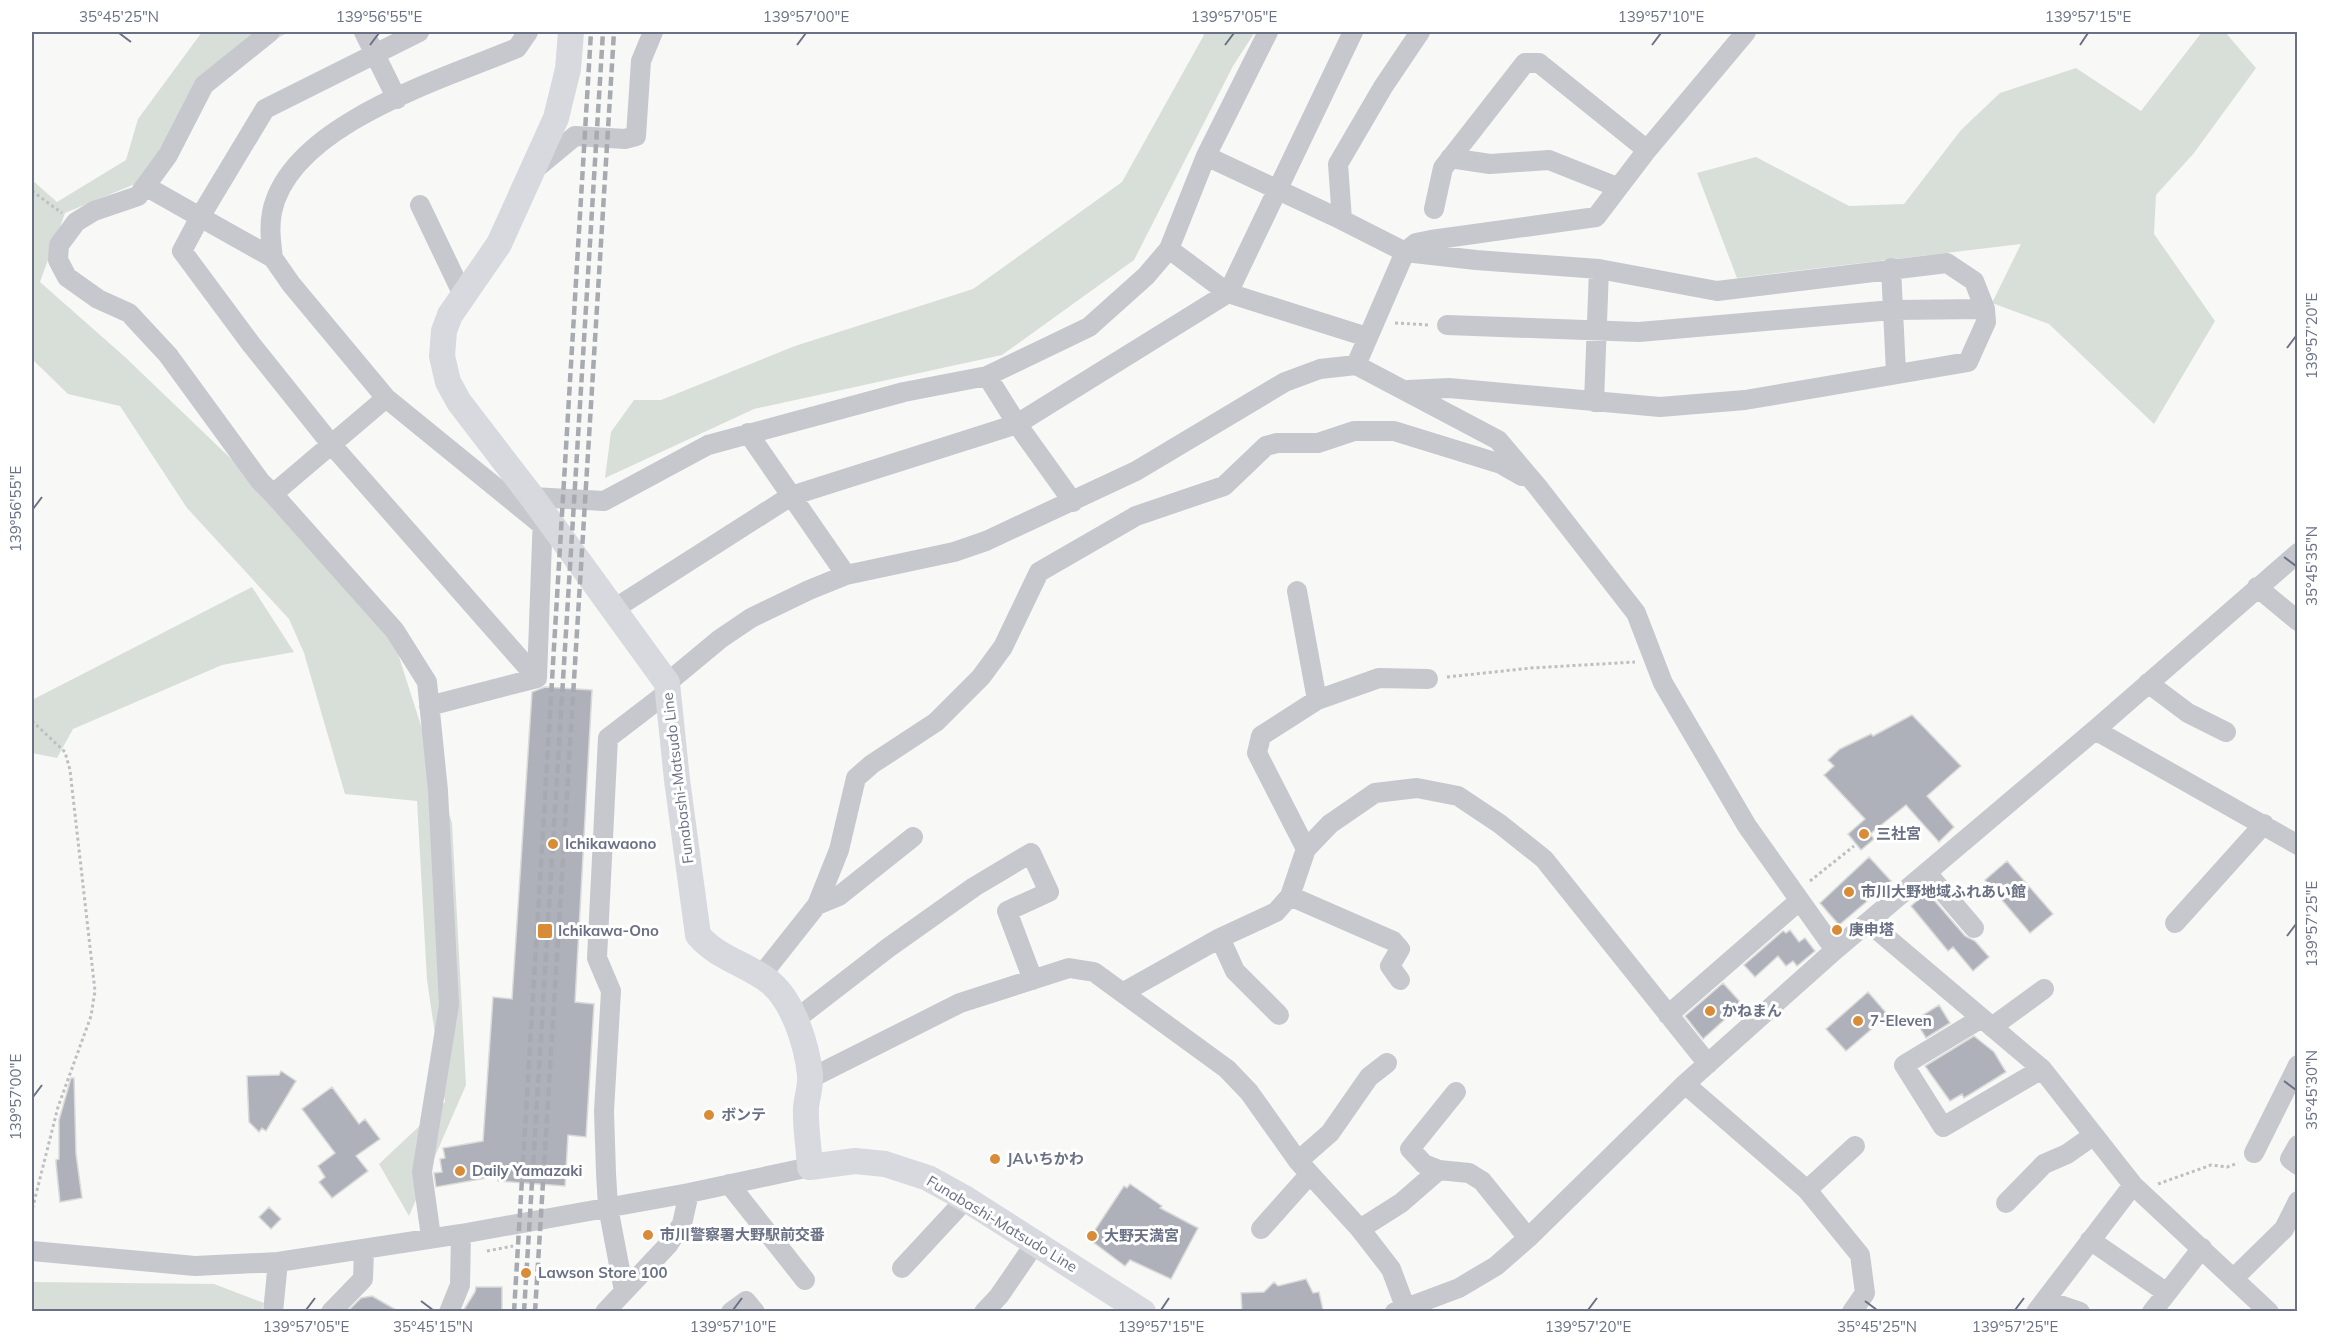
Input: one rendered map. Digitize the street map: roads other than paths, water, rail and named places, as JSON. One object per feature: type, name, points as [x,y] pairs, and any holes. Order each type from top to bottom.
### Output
[{"type":"main road","name":"Funabashi-Matsudo Line","points":[[571,32],[568,69],[556,118],[534,170],[499,244],[450,315],[444,331],[442,356],[448,382],[459,402],[539,512],[614,609],[668,687],[677,780],[698,935],[706,945],[760,976],[781,995],[795,1020],[811,1078],[806,1109],[810,1167],[855,1161],[885,1164],[928,1178],[1036,1242],[1143,1311]]},
{"type":"street","points":[[270,32],[204,85],[168,155],[147,187],[138,196],[94,211],[75,223],[59,245],[58,260],[67,277],[98,299],[129,313],[168,355],[260,481],[395,631],[426,682],[438,791],[449,1005],[422,1172],[430,1237]]},
{"type":"street","points":[[364,32],[397,99]]},
{"type":"street","points":[[419,32],[265,109],[182,251],[251,344],[331,444],[537,678]]},
{"type":"street","points":[[273,258],[270,234],[272,212],[288,175],[314,147],[346,123],[517,48],[528,32]]},
{"type":"street","points":[[534,170],[575,136],[625,139],[636,136],[641,61],[653,32]]},
{"type":"street","points":[[147,187],[273,258],[291,284],[386,398],[539,512],[604,501],[708,445],[904,392],[987,376],[1089,327],[1146,276],[1169,249],[1206,156],[1268,32]]},
{"type":"street","points":[[614,609],[791,496],[1017,424],[1228,293],[1353,32]]},
{"type":"street","points":[[1342,220],[1338,164],[1383,87],[1420,32]]},
{"type":"street","points":[[1356,365],[1405,252],[1416,243],[1431,240],[1596,217],[1647,150],[1746,32]]},
{"type":"street","points":[[1434,209],[1443,168],[1525,63],[1539,63],[1647,150]]},
{"type":"street","points":[[1206,156],[1405,252],[1599,269],[1717,291],[1891,268],[1947,263],[1974,281],[1985,309],[1986,322],[1968,362],[1745,400],[1660,407],[1449,388],[1408,390]]},
{"type":"street","points":[[1450,158],[1490,164],[1548,160],[1617,187]]},
{"type":"street","points":[[420,205],[463,295]]},
{"type":"street","points":[[1169,249],[1228,293],[1371,330]]},
{"type":"street","points":[[1891,268],[1896,373]]},
{"type":"street","points":[[1594,402],[1599,269]]},
{"type":"street","points":[[1447,325],[1639,332],[1892,310],[1985,309]]},
{"type":"street","points":[[624,1291],[608,1207],[604,1111],[611,990],[597,957],[608,738],[720,639],[751,618],[846,575],[954,552],[1074,502],[1136,471],[1285,382],[1320,369],[1356,365],[1408,390],[1498,440],[1537,486],[1636,613],[1663,683],[1741,815],[1835,950]]},
{"type":"street","points":[[987,376],[1017,424],[1074,502]]},
{"type":"street","points":[[273,494],[386,398]]},
{"type":"street","points":[[760,976],[817,905],[839,850],[856,778],[872,764],[936,722],[981,677],[1004,647],[1039,572],[1136,516],[1224,486],[1266,446],[1318,443],[1354,431],[1394,431],[1501,464],[1537,486]]},
{"type":"street","points":[[748,433],[846,575]]},
{"type":"street","points":[[537,678],[539,512]]},
{"type":"street","points":[[811,1078],[960,1003],[1069,968],[1094,972],[1227,1069],[1249,1092],[1304,1167],[1360,1229],[1391,1269],[1401,1310],[1459,1288],[1496,1266],[1528,1238],[1685,1084],[1835,950],[2095,730],[2298,553]]},
{"type":"street","points":[[2258,587],[2298,621]]},
{"type":"street","points":[[1297,591],[1317,700]]},
{"type":"street","points":[[429,706],[537,678]]},
{"type":"street","points":[[1306,849],[1257,753],[1261,736],[1317,700],[1379,678],[1428,679]]},
{"type":"street","points":[[2148,682],[2188,713],[2226,732]]},
{"type":"street","points":[[2095,730],[2298,845]]},
{"type":"street","points":[[1124,992],[1220,938],[1276,912],[1290,896],[1306,849],[1330,824],[1375,793],[1417,788],[1458,796],[1500,824],[1544,859],[1708,1064]]},
{"type":"street","points":[[2175,923],[2264,824]]},
{"type":"street","points":[[817,905],[839,896],[913,837]]},
{"type":"street","points":[[795,1020],[888,948],[974,887],[1031,853],[1049,892],[1007,911],[1033,980]]},
{"type":"street","points":[[1927,873],[1974,928]]},
{"type":"street","points":[[1290,896],[1393,941],[1400,949],[1390,966],[1400,980]]},
{"type":"street","points":[[1668,1015],[1797,898]]},
{"type":"street","points":[[1868,922],[2042,1069],[2136,1188],[2269,1311]]},
{"type":"street","points":[[1220,938],[1235,971],[1280,1015]]},
{"type":"street","points":[[2042,1069],[1943,1127],[1904,1065],[1986,1023],[2044,989]]},
{"type":"street","points":[[1261,1229],[1370,1077],[1387,1063]]},
{"type":"street","points":[[2254,1153],[2298,1065]]},
{"type":"street","points":[[1685,1084],[1807,1190],[1860,1256],[1865,1293],[1852,1311]]},
{"type":"street","points":[[1456,1092],[1410,1149],[1424,1164],[1439,1170],[1469,1173],[1482,1181],[1528,1238]]},
{"type":"street","points":[[2006,1203],[2044,1164],[2067,1154],[2094,1135]]},
{"type":"street","points":[[2298,1145],[2290,1159],[2298,1166]]},
{"type":"street","points":[[1807,1190],[1855,1146]]},
{"type":"street","points":[[32,1251],[195,1266],[278,1262],[461,1234],[689,1193],[810,1167]]},
{"type":"street","points":[[1360,1229],[1401,1203],[1439,1170]]},
{"type":"street","points":[[729,1184],[805,1280]]},
{"type":"street","points":[[2040,1306],[2090,1240],[2136,1188]]},
{"type":"street","points":[[605,1311],[668,1245],[682,1224],[689,1193]]},
{"type":"street","points":[[902,1268],[966,1199]]},
{"type":"street","points":[[2234,1278],[2284,1229],[2298,1201]]},
{"type":"street","points":[[449,1311],[460,1285],[461,1234]]},
{"type":"street","points":[[2090,1240],[2167,1293]]},
{"type":"street","points":[[984,1311],[999,1296],[1036,1242]]},
{"type":"street","points":[[2152,1311],[2202,1248]]},
{"type":"street","points":[[331,1311],[363,1279],[364,1250]]},
{"type":"street","points":[[273,1311],[278,1262]]},
{"type":"street","points":[[731,1311],[746,1301],[755,1311]]},
{"type":"street","points":[[2040,1306],[2080,1311]]},
{"type":"railway","points":[[514,1312],[591,32]]},
{"type":"railway","points":[[524,1312],[603,32]]},
{"type":"railway","points":[[535,1312],[614,32]]},
{"type":"place","name":"三社宮","points":[[1864,834]]},
{"type":"place","name":"Ichikawaono","points":[[553,844]]},
{"type":"place","name":"市川大野地域ふれあい館","points":[[1849,892]]},
{"type":"place","name":"庚申塔","points":[[1837,930]]},
{"type":"place","name":"Ichikawa-Ono","points":[[545,931]]},
{"type":"place","name":"かねまん","points":[[1710,1011]]},
{"type":"place","name":"7-Eleven","points":[[1858,1021]]},
{"type":"place","name":"ボンテ","points":[[709,1115]]},
{"type":"place","name":"JAいちかわ","points":[[995,1159]]},
{"type":"place","name":"Daily Yamazaki","points":[[460,1171]]},
{"type":"place","name":"市川警察署大野駅前交番","points":[[648,1235]]},
{"type":"place","name":"大野天満宮","points":[[1092,1236]]},
{"type":"place","name":"Lawson Store 100","points":[[526,1273]]}]
